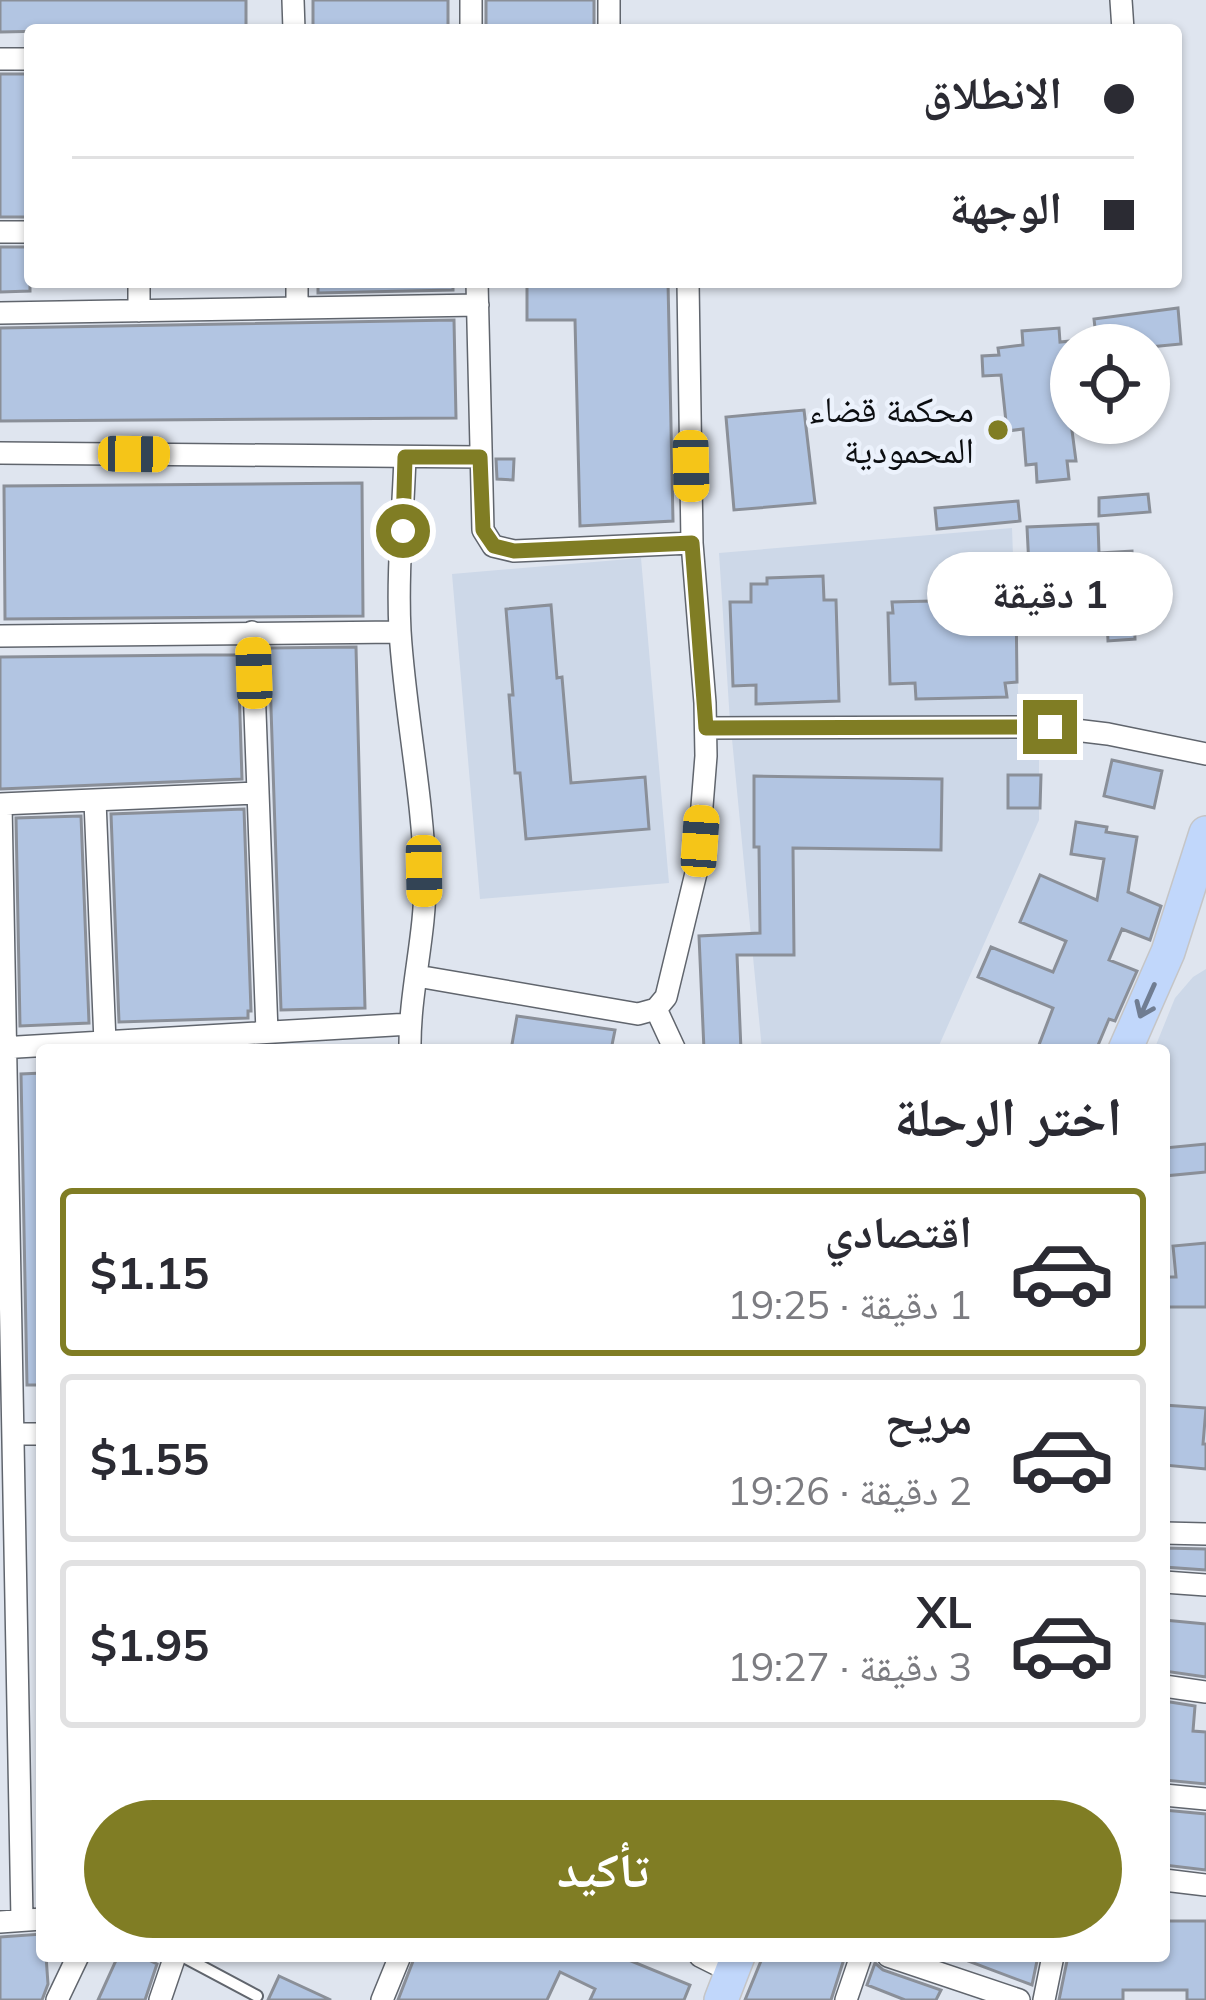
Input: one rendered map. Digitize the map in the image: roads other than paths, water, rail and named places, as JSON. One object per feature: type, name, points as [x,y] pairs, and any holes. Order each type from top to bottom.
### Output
[{"type":"main road","points":[[1128,1044],[1168,952],[1205,843]]},
{"type":"main road","points":[[1168,952],[1206,932]]},
{"type":"street","points":[[139,288],[140,310]]},
{"type":"street","points":[[297,288],[297,308]]},
{"type":"street","points":[[417,976],[638,1014],[656,1009],[668,990],[692,896],[700,841],[706,728],[692,543],[688,288]]},
{"type":"street","points":[[0,313],[297,308],[477,294],[483,530],[494,546],[514,551],[692,543]]},
{"type":"street","points":[[0,453],[480,457]]},
{"type":"street","points":[[405,457],[400,632],[424,871],[423,930],[410,1044]]},
{"type":"street","points":[[252,632],[267,1032]]},
{"type":"street","points":[[0,635],[400,632]]},
{"type":"street","points":[[706,728],[1050,727],[1206,754]]},
{"type":"street","points":[[21,1920],[7,1497],[14,1434],[1,804],[258,793]]},
{"type":"street","points":[[95,801],[105,1042]]},
{"type":"street","points":[[656,1009],[672,1044]]},
{"type":"street","points":[[71,1044],[160,1044],[410,1024]]},
{"type":"street","points":[[3,1048],[36,1046]]},
{"type":"street","points":[[14,1434],[36,1434]]},
{"type":"street","points":[[1170,1533],[1206,1534]]},
{"type":"street","points":[[1170,1582],[1206,1585]]},
{"type":"street","points":[[1170,1687],[1206,1692]]},
{"type":"street","points":[[1170,1796],[1206,1799]]},
{"type":"street","points":[[1170,1881],[1206,1885]]},
{"type":"street","points":[[57,2000],[75,1962]]},
{"type":"street","points":[[160,2000],[176,1962]]},
{"type":"street","points":[[382,2000],[398,1962]]},
{"type":"street","points":[[846,2000],[859,1962]]},
{"type":"street","points":[[906,1962],[1019,2000]]},
{"type":"street","points":[[1044,2000],[1052,1962]]},
{"type":"lane","points":[[190,1962],[256,1996]]},
{"type":"place","name":"محكمة قضاء المحمودية","points":[[998,430]]}]
